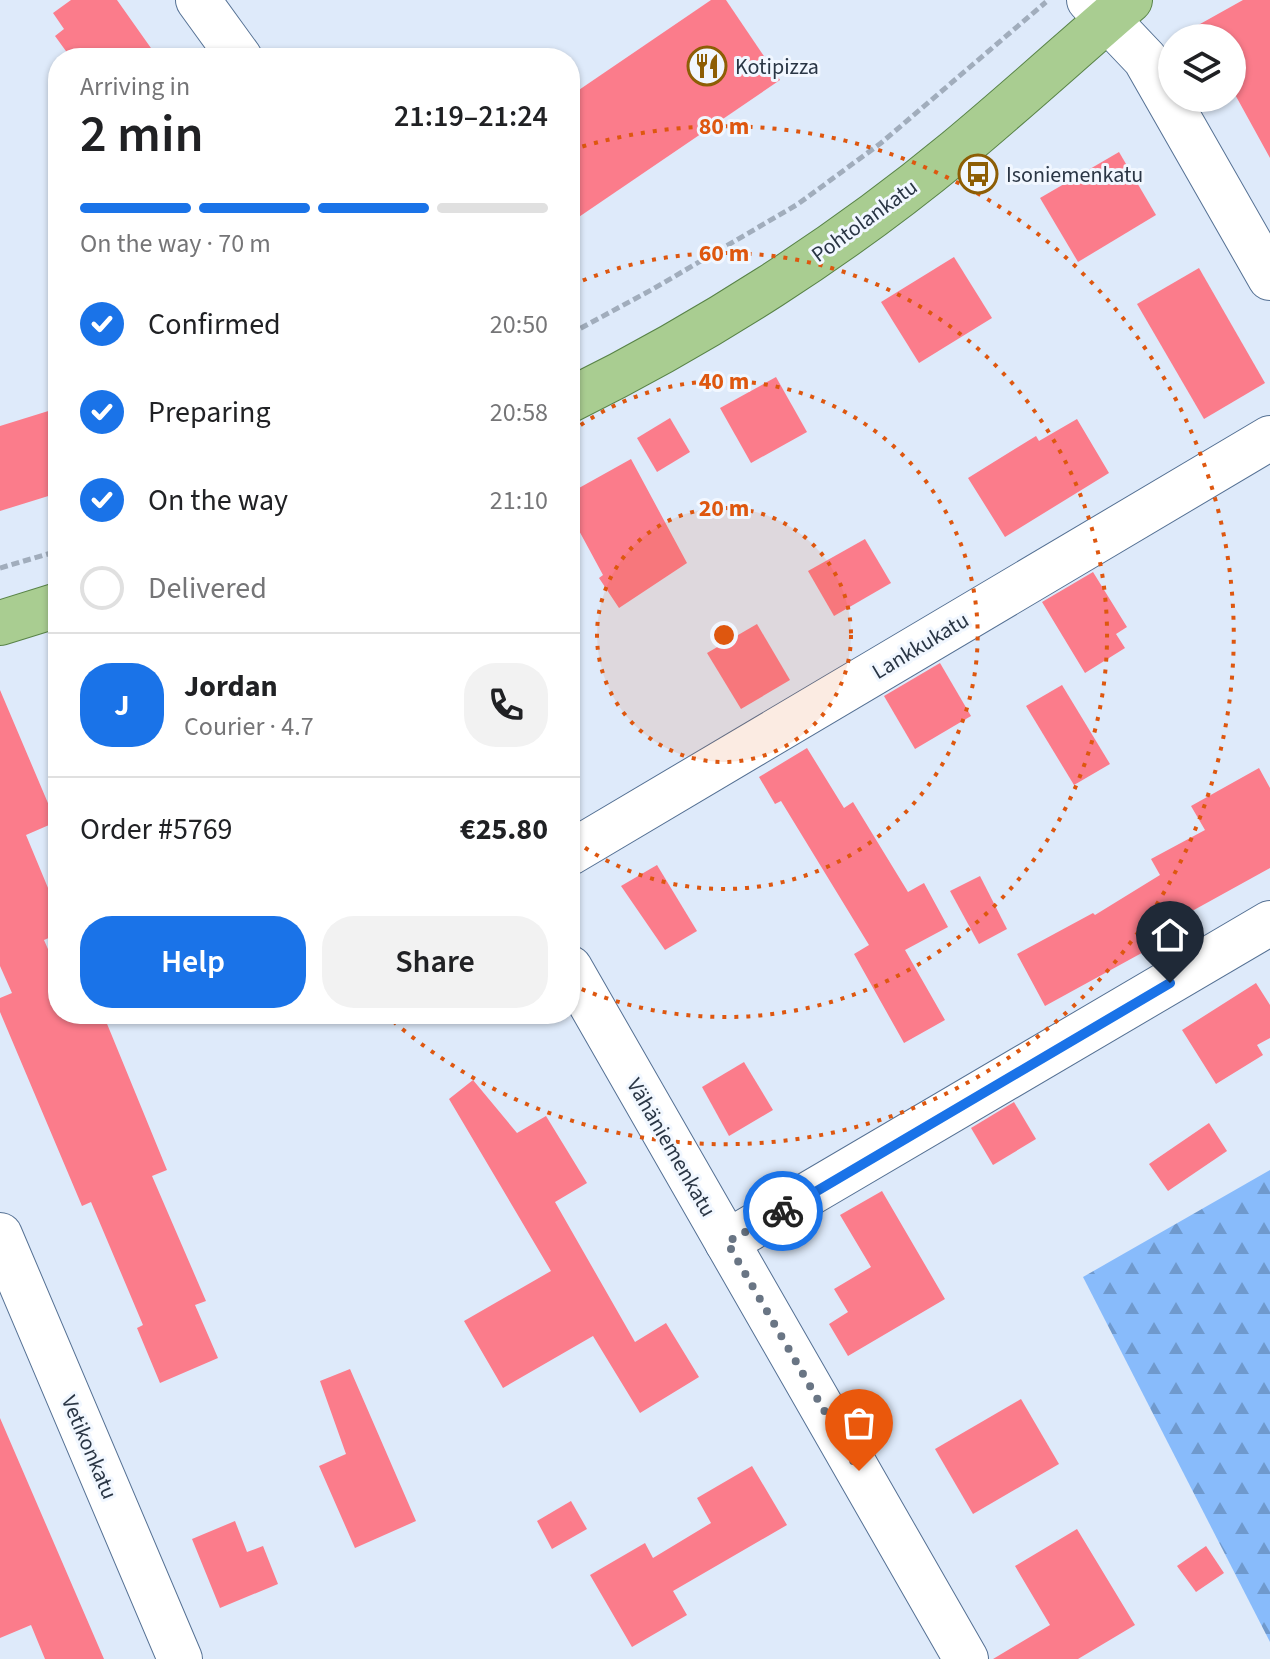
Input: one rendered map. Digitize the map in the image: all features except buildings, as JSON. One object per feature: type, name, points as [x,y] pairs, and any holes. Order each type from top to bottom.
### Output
[{"type":"main road","name":"Pohtolankatu","points":[[580,395],[705,326],[853,230],[956,152],[1109,6]]},
{"type":"main road","points":[[0,623],[48,608]]},
{"type":"street","points":[[198,0],[233,48]]},
{"type":"street","points":[[1109,6],[1145,59],[1270,278]]},
{"type":"street","name":"Lankkukatu","points":[[580,847],[1270,438]]},
{"type":"street","points":[[727,1242],[1270,923]]},
{"type":"street","name":"Vähäniemenkatu","points":[[580,985],[966,1659]]},
{"type":"street","name":"Vetikonkatu","points":[[0,1235],[180,1659]]},
{"type":"path","points":[[580,329],[798,204],[881,143],[1048,0]]},
{"type":"path","points":[[0,568],[48,554]]},
{"type":"green space","points":[[1270,1170],[1270,1642],[1083,1277]]},
{"type":"way so far","points":[[783,1211],[727,1242],[859,1471]]},
{"type":"place","name":"Kotipizza","points":[[707,66]]},
{"type":"place","name":"Isoniemenkatu","points":[[978,174]]},
{"type":"route","points":[[783,1211],[1170,983]]}]
